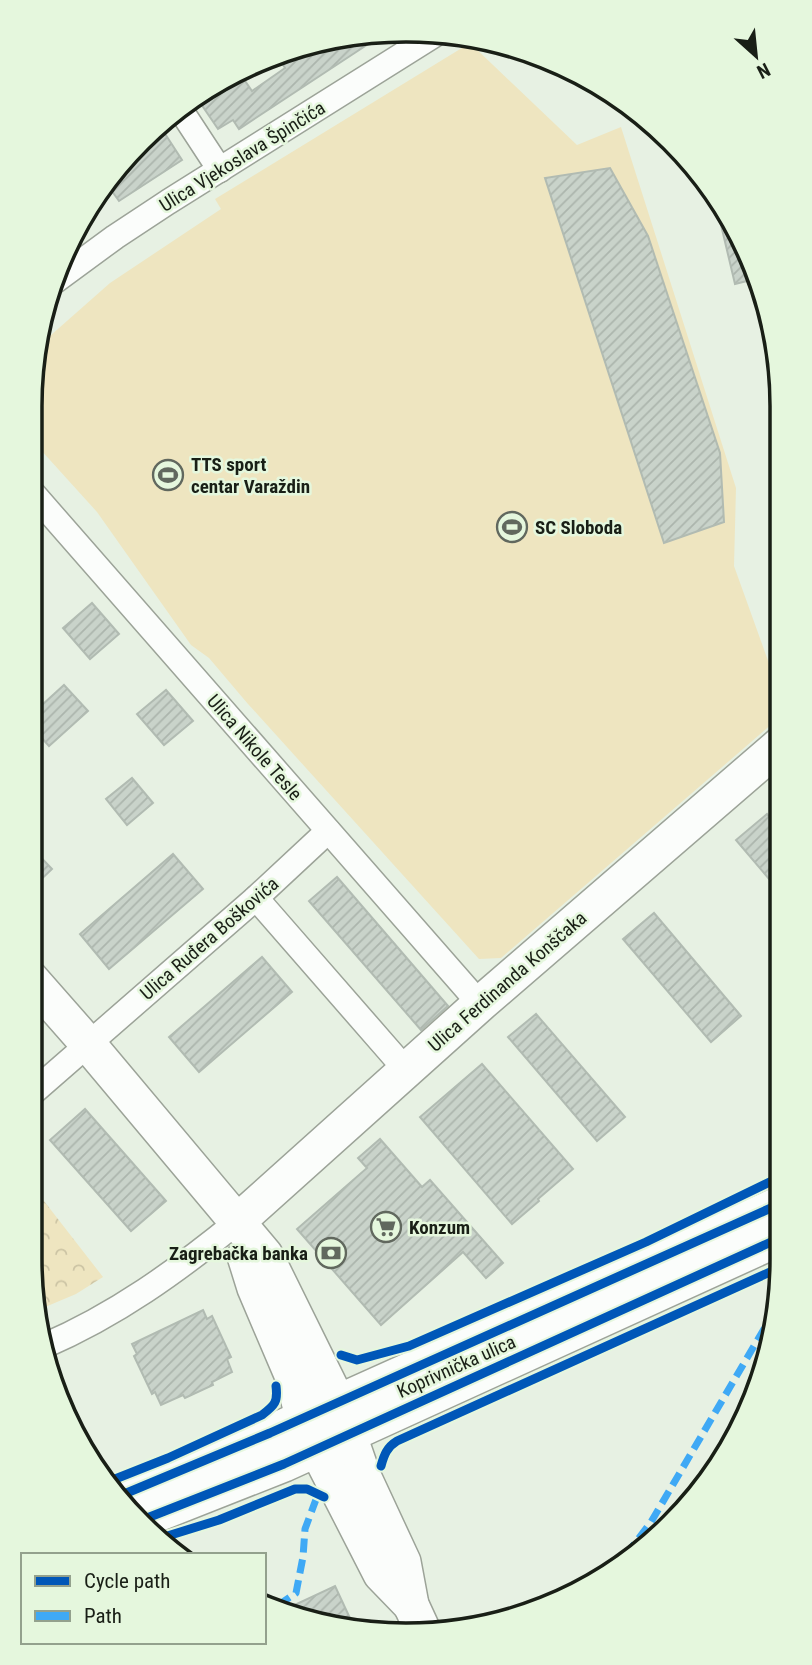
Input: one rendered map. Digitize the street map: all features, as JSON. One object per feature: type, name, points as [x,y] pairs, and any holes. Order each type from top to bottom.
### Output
[{"type":"street","name":"Ulica Vjekoslava Špinčića","points":[[68,271],[115,237],[422,43]]},
{"type":"street","points":[[185,116],[220,170]]},
{"type":"street","name":"Ulica Nikole Tesle","points":[[42,504],[480,1004]]},
{"type":"street","name":"Ulica Ferdinanda Konščaka","points":[[237,1222],[480,1004],[770,754]]},
{"type":"street","name":"Ulica Ruđera Boškovića","points":[[42,1084],[256,898],[328,831]]},
{"type":"street","points":[[256,898],[406,1070]]},
{"type":"street","points":[[42,992],[265,1255],[337,1401],[363,1476],[403,1562],[417,1618]]},
{"type":"street","name":"Koprivnička ulica","points":[[127,1493],[270,1433],[770,1208]]},
{"type":"street","points":[[52,1343],[148,1290],[237,1222]]},
{"type":"street","points":[[237,1222],[246,1263],[293,1377],[303,1417],[317,1449],[381,1574],[417,1618]]},
{"type":"street","name":"Koprivnička ulica","points":[[150,1517],[317,1449],[770,1242]]},
{"type":"green space","name":"SC Sloboda","points":[[464,47],[476,49],[577,145],[621,127],[736,488],[734,566],[770,666],[770,726],[501,958],[479,959],[209,658],[191,645],[97,512],[42,451],[43,382],[49,337],[110,283],[221,209],[215,199]]},
{"type":"green space","points":[[42,1198],[103,1277],[76,1294],[45,1307]]},
{"type":"building","points":[[368,44],[239,129],[233,120],[218,129],[202,105],[245,80],[252,91],[285,68],[282,64],[312,54]]},
{"type":"building","points":[[165,133],[182,160],[119,201],[112,191],[132,166]]},
{"type":"building","points":[[610,168],[648,236],[720,453],[724,522],[664,543],[545,178]]},
{"type":"building","points":[[721,223],[748,281],[735,284]]},
{"type":"building","points":[[92,603],[119,634],[90,659],[63,628]]},
{"type":"building","points":[[64,685],[88,711],[49,746],[42,738],[42,705]]},
{"type":"building","points":[[166,690],[193,721],[164,745],[137,714]]},
{"type":"building","points":[[132,778],[153,803],[127,825],[106,799]]},
{"type":"building","points":[[767,814],[770,818],[770,880],[736,840]]},
{"type":"building","points":[[173,854],[203,889],[109,969],[80,934]]},
{"type":"building","points":[[42,859],[52,869],[42,879]]},
{"type":"building","points":[[337,877],[448,1006],[421,1030],[309,901]]},
{"type":"building","points":[[654,913],[741,1016],[711,1042],[623,939]]},
{"type":"building","points":[[262,957],[292,992],[199,1072],[169,1037]]},
{"type":"building","points":[[536,1014],[625,1117],[597,1141],[508,1037]]},
{"type":"building","points":[[482,1064],[573,1169],[512,1224],[420,1117]]},
{"type":"building","points":[[85,1109],[166,1201],[131,1231],[50,1140]]},
{"type":"building","points":[[380,1139],[422,1187],[430,1180],[503,1263],[486,1278],[463,1252],[381,1325],[297,1229],[367,1168],[358,1158]]},
{"type":"building","points":[[203,1310],[207,1319],[212,1316],[231,1357],[227,1359],[232,1372],[212,1382],[213,1385],[161,1405],[155,1392],[152,1394],[134,1356],[137,1354],[132,1344]]},
{"type":"building","points":[[335,1586],[350,1619],[312,1611],[294,1605]]},
{"type":"marked path","points":[[637,1541],[651,1522],[763,1331]]},
{"type":"marked path","points":[[283,1602],[296,1593],[305,1529],[318,1494]]},
{"type":"cycle path","points":[[341,1355],[357,1360],[409,1346],[646,1242],[770,1182]]},
{"type":"cycle path","points":[[127,1493],[270,1433],[770,1208]]},
{"type":"cycle path","points":[[150,1517],[284,1464],[770,1242]]},
{"type":"cycle path","points":[[381,1466],[386,1452],[397,1441],[769,1272]]},
{"type":"cycle path","points":[[115,1479],[262,1415],[275,1403],[276,1386]]},
{"type":"cycle path","points":[[169,1536],[219,1520],[295,1489],[307,1489],[324,1497]]},
{"type":"place","name":"TTS sport centar Varaždin","points":[[168,475]]},
{"type":"place","name":"SC Sloboda","points":[[512,527]]},
{"type":"place","name":"Konzum","points":[[386,1227]]},
{"type":"place","name":"Zagrebačka banka","points":[[331,1253]]}]
